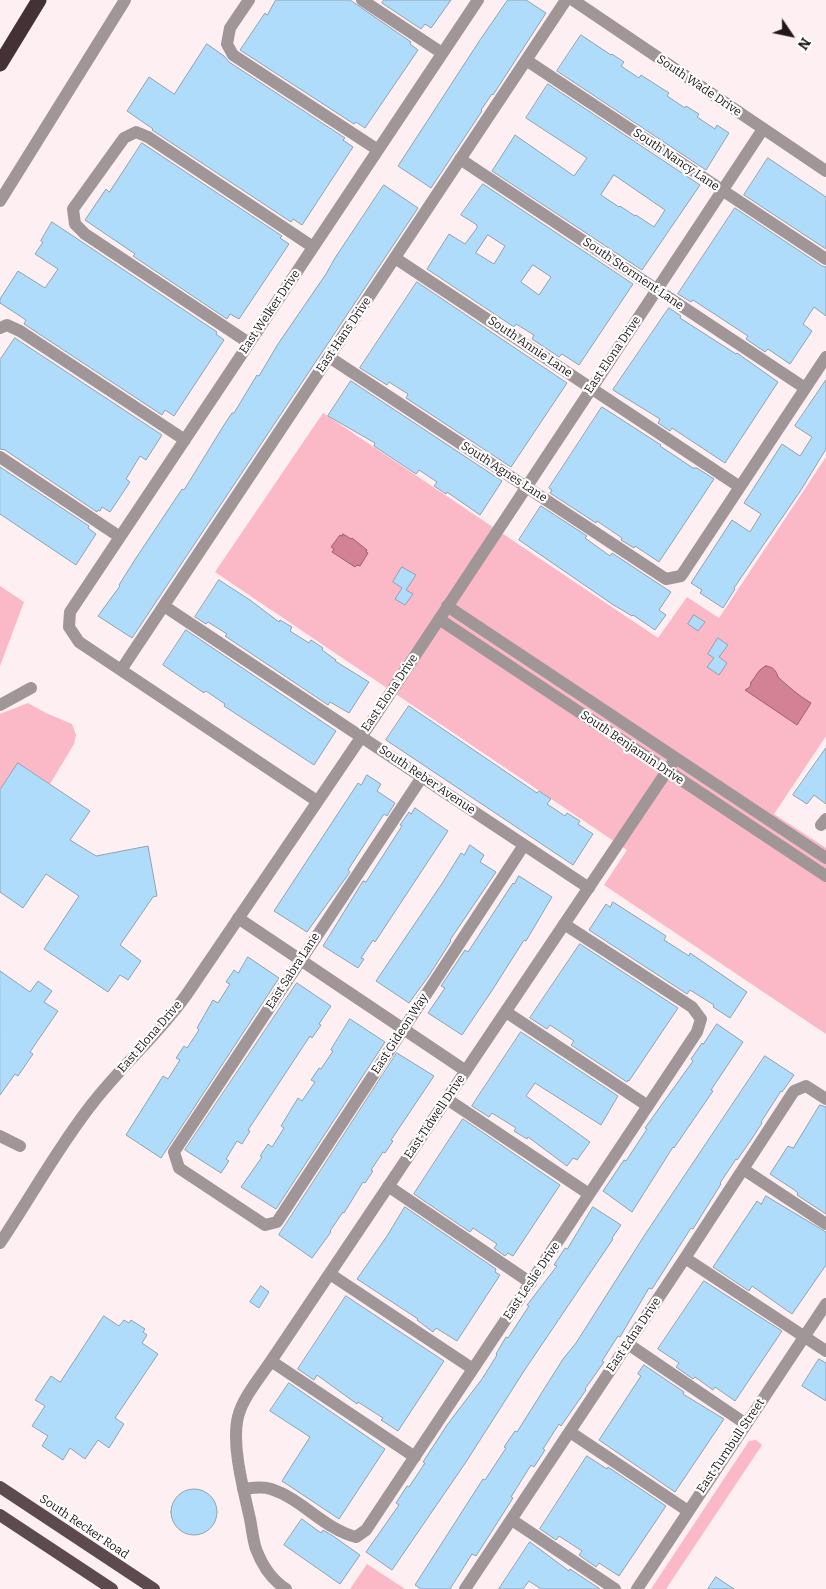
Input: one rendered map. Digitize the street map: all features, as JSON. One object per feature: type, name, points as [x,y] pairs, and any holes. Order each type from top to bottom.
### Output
[{"type":"highway","points":[[0,64],[40,0]]},
{"type":"main road","name":"South Recker Road","points":[[0,1487],[154,1589]]},
{"type":"main road","points":[[0,1515],[112,1589]]},
{"type":"street","points":[[0,201],[125,0]]},
{"type":"street","points":[[249,0],[230,28],[227,44],[234,54],[378,150]]},
{"type":"street","points":[[362,0],[442,53]]},
{"type":"street","name":"East Welker Drive","points":[[121,670],[79,642],[69,627],[70,612],[478,0]]},
{"type":"street","name":"East Hans Drive","points":[[121,670],[566,0]]},
{"type":"street","name":"South Wade Drive","points":[[573,0],[826,171]]},
{"type":"street","name":"South Nancy Lane","points":[[526,60],[826,259]]},
{"type":"street","name":"East Elona Drive","points":[[0,1243],[64,1143],[93,1103],[174,1013],[362,736],[763,129]]},
{"type":"street","points":[[249,343],[85,234],[75,224],[73,209],[124,138],[136,132],[148,137],[313,247]]},
{"type":"street","name":"South Storment Lane","points":[[460,159],[806,388]]},
{"type":"street","name":"South Annie Lane","points":[[395,258],[740,487]]},
{"type":"street","points":[[4,327],[20,331],[185,440]]},
{"type":"street","name":"South Agnes Lane","points":[[329,357],[666,579],[681,576],[740,487]]},
{"type":"street","points":[[740,487],[826,357]]},
{"type":"street","points":[[0,457],[120,536]]},
{"type":"street","name":"South Reber Avenue","points":[[164,606],[589,888]]},
{"type":"street","name":"South Benjamin Drive","points":[[447,606],[826,858]]},
{"type":"street","name":"South Benjamin Drive","points":[[439,619],[826,876]]},
{"type":"street","points":[[121,670],[317,801]]},
{"type":"street","points":[[0,705],[31,688]]},
{"type":"street","name":"East Tidwell Drive","points":[[286,1589],[266,1569],[256,1548],[243,1489],[236,1439],[238,1415],[250,1392],[675,759]]},
{"type":"street","name":"East Sabra Lane","points":[[276,1222],[265,1224],[179,1168],[174,1152],[422,776]]},
{"type":"street","name":"East Gideon Way","points":[[276,1222],[524,845]]},
{"type":"street","points":[[238,918],[466,1071]]},
{"type":"street","name":"East Leslie Drive","points":[[243,1489],[264,1488],[284,1495],[345,1534],[356,1537],[366,1530],[697,1032],[701,1019],[692,1007],[564,924]]},
{"type":"street","points":[[506,1012],[648,1106]]},
{"type":"street","name":"East Edna Drive","points":[[465,1589],[794,1091],[806,1086],[826,1099]]},
{"type":"street","points":[[447,1099],[589,1194]]},
{"type":"street","points":[[0,1136],[20,1146]]},
{"type":"street","points":[[743,1169],[826,1224]]},
{"type":"street","points":[[388,1186],[530,1283]]},
{"type":"street","points":[[685,1258],[826,1351]]},
{"type":"street","points":[[330,1274],[473,1369]]},
{"type":"street","name":"East Turnbull Street","points":[[637,1589],[826,1304]]},
{"type":"street","points":[[628,1344],[746,1424]]},
{"type":"street","points":[[271,1361],[415,1457]]},
{"type":"street","points":[[570,1432],[688,1511]]},
{"type":"street","points":[[512,1520],[615,1589]]},
{"type":"shaded area","points":[[323,413],[658,638],[687,597],[719,618],[826,457],[826,736],[774,814],[826,848],[826,1034],[604,885],[627,850],[215,572]]},
{"type":"shaded area","points":[[343,534],[352,538],[367,550],[366,552],[368,553],[360,566],[357,565],[355,567],[332,552],[334,549],[331,547],[340,535],[342,536]]},
{"type":"shaded area","points":[[0,586],[24,602],[0,666]]},
{"type":"shaded area","points":[[766,666],[774,669],[778,677],[811,703],[797,725],[745,690],[750,687],[751,682],[759,671]]},
{"type":"shaded area","points":[[28,703],[72,724],[76,735],[74,744],[50,784],[18,763],[0,790],[0,714]]},
{"type":"shaded area","points":[[756,1440],[762,1445],[666,1589],[651,1589],[749,1441]]},
{"type":"shaded area","points":[[367,1564],[405,1589],[350,1589]]},
{"type":"building","points":[[276,0],[350,0],[411,42],[410,44],[418,50],[365,128],[356,122],[354,124],[240,50]]},
{"type":"building","points":[[384,0],[451,0],[431,28],[425,24],[421,29],[382,3]]},
{"type":"building","points":[[508,0],[526,0],[546,13],[431,188],[398,166]]},
{"type":"building","points":[[581,35],[624,62],[621,66],[639,78],[641,75],[669,93],[667,96],[685,108],[686,106],[699,114],[697,117],[715,129],[717,125],[729,133],[706,170],[557,71]]},
{"type":"building","points":[[207,44],[229,62],[345,138],[343,140],[353,147],[302,225],[293,219],[291,222],[152,130],[127,111],[149,77],[174,94]]},
{"type":"building","points":[[548,84],[700,185],[642,270],[492,171],[515,135],[574,176],[587,158],[526,118]],"holes":[[[614,175],[665,210],[654,227],[601,195]]]},
{"type":"building","points":[[142,143],[282,236],[280,238],[289,244],[239,319],[230,314],[227,319],[133,256],[135,254],[85,220],[106,189],[109,192]]},
{"type":"building","points":[[768,158],[826,197],[826,249],[744,195]]},
{"type":"building","points":[[483,184],[633,284],[579,365],[562,354],[559,357],[532,339],[534,335],[516,324],[514,327],[427,269],[449,234],[465,244],[477,228],[477,225],[461,215]],"holes":[[[488,235],[505,246],[494,264],[476,253]],[[533,265],[551,277],[539,295],[521,282]]]},
{"type":"building","points":[[384,185],[418,208],[132,638],[98,616],[120,586],[136,558],[182,489],[184,490],[224,425],[232,413],[234,413],[257,375],[259,376],[278,344]]},
{"type":"building","points":[[735,208],[826,267],[826,316],[814,307],[803,324],[812,331],[790,364],[768,349],[765,352],[746,339],[748,336],[693,300],[691,302],[678,294]]},
{"type":"building","points":[[52,222],[217,332],[216,334],[224,340],[174,416],[165,410],[162,415],[24,324],[26,320],[0,303],[0,299],[18,271],[45,288],[58,269],[35,254]]},
{"type":"building","points":[[417,282],[567,383],[511,467],[406,398],[408,394],[389,382],[387,385],[360,368]]},
{"type":"building","points":[[669,308],[681,316],[680,318],[737,353],[778,382],[725,463],[672,428],[670,431],[658,423],[660,419],[613,390]]},
{"type":"building","points":[[15,338],[162,435],[146,460],[140,456],[126,479],[130,482],[110,512],[102,507],[97,512],[5,450],[0,449],[0,360]]},
{"type":"building","points":[[826,380],[826,449],[801,490],[734,588],[723,608],[700,593],[702,590],[691,583],[732,520],[750,532],[761,514],[744,503],[782,444],[800,456],[812,437],[795,426]]},
{"type":"building","points":[[351,381],[502,481],[480,515],[447,492],[446,494],[434,486],[437,482],[419,470],[416,474],[374,446],[375,443],[328,416]]},
{"type":"building","points":[[602,407],[693,468],[697,468],[714,479],[659,562],[635,546],[634,548],[621,540],[622,538],[597,521],[596,523],[550,493],[552,490],[549,488]]},
{"type":"building","points":[[0,467],[89,526],[88,528],[96,534],[76,565],[0,514]]},
{"type":"building","points":[[541,506],[587,536],[585,538],[610,556],[612,553],[671,592],[659,610],[666,615],[655,630],[612,604],[519,540]]},
{"type":"building","points":[[402,567],[416,575],[406,590],[413,594],[405,605],[395,599],[402,588],[393,582]]},
{"type":"building","points":[[219,580],[279,622],[280,620],[292,627],[290,631],[309,643],[311,640],[323,648],[322,650],[335,661],[369,682],[349,713],[330,702],[328,705],[225,636],[227,634],[208,622],[206,624],[195,617]]},
{"type":"building","points":[[694,615],[705,622],[698,631],[688,624]]},
{"type":"building","points":[[186,630],[336,731],[314,765],[224,706],[225,704],[206,691],[204,693],[163,665]]},
{"type":"building","points":[[718,638],[728,645],[719,657],[727,663],[719,675],[707,667],[714,658],[708,654]]},
{"type":"building","points":[[409,706],[537,793],[539,791],[551,799],[547,804],[565,816],[567,813],[580,821],[578,824],[593,834],[573,865],[386,740]]},
{"type":"building","points":[[826,748],[826,804],[814,795],[807,804],[793,795]]},
{"type":"building","points":[[18,763],[90,811],[70,840],[96,856],[148,846],[157,896],[153,897],[120,945],[141,961],[128,980],[120,975],[108,992],[44,949],[79,896],[46,874],[23,908],[0,892],[0,790]]},
{"type":"building","points":[[367,775],[381,784],[377,791],[395,803],[387,816],[384,814],[348,870],[350,872],[307,932],[274,911],[358,783],[361,785]]},
{"type":"building","points":[[415,808],[448,831],[375,942],[373,940],[361,958],[364,959],[358,968],[323,946],[363,881],[366,882],[402,826],[400,825],[409,812],[411,814]]},
{"type":"building","points":[[470,845],[484,855],[480,862],[496,872],[409,1003],[376,981],[461,853],[464,855]]},
{"type":"building","points":[[519,876],[552,897],[526,941],[524,940],[462,1035],[428,1013],[445,988],[441,986],[465,950],[468,952]]},
{"type":"building","points":[[613,902],[666,936],[664,940],[689,956],[690,953],[747,992],[730,1018],[690,990],[687,994],[589,930],[606,904],[610,907]]},
{"type":"building","points":[[580,944],[678,1008],[627,1082],[571,1045],[574,1041],[550,1025],[547,1029],[530,1018]]},
{"type":"building","points":[[248,957],[279,978],[161,1158],[126,1135],[163,1076],[168,1079],[180,1060],[176,1058],[184,1046],[187,1048],[199,1030],[197,1028],[213,1000],[218,1003],[230,984],[226,982],[234,970],[238,973]]},
{"type":"building","points":[[0,971],[30,992],[38,981],[52,991],[44,1002],[58,1011],[30,1052],[33,1054],[18,1076],[15,1074],[0,1095]]},
{"type":"building","points":[[297,983],[331,1006],[319,1024],[321,1025],[312,1038],[310,1036],[248,1130],[250,1131],[242,1144],[237,1141],[226,1159],[229,1161],[221,1173],[185,1150]]},
{"type":"building","points":[[350,1019],[385,1042],[276,1209],[241,1187],[262,1157],[260,1156],[268,1144],[272,1147],[284,1128],[281,1126],[298,1098],[302,1101],[315,1082],[311,1080],[333,1051],[331,1050]]},
{"type":"building","points":[[717,1024],[743,1042],[711,1090],[713,1091],[673,1147],[632,1212],[603,1191],[624,1160],[626,1161],[647,1129],[645,1128],[693,1061],[691,1059],[702,1043]]},
{"type":"building","points":[[521,1032],[618,1096],[601,1125],[535,1083],[526,1096],[590,1142],[577,1160],[573,1158],[567,1166],[528,1137],[527,1139],[514,1131],[516,1128],[492,1113],[489,1117],[472,1106]]},
{"type":"building","points":[[397,1053],[434,1076],[391,1140],[393,1141],[385,1153],[383,1152],[371,1170],[373,1171],[365,1183],[363,1182],[312,1258],[279,1235]]},
{"type":"building","points":[[765,1056],[794,1075],[781,1091],[751,1140],[720,1183],[693,1229],[691,1228],[652,1289],[649,1288],[620,1337],[618,1336],[602,1361],[604,1362],[586,1390],[561,1426],[559,1424],[534,1467],[531,1465],[511,1497],[513,1498],[476,1556],[472,1554],[450,1589],[421,1589],[415,1585],[483,1479],[485,1480],[515,1431],[517,1432],[646,1233]]},
{"type":"building","points":[[820,1105],[826,1107],[826,1214],[770,1174],[788,1146],[793,1148]]},
{"type":"building","points":[[463,1119],[560,1185],[513,1256],[508,1253],[505,1256],[494,1248],[497,1244],[473,1228],[470,1232],[414,1194]]},
{"type":"building","points":[[766,1196],[826,1232],[826,1265],[792,1314],[752,1286],[749,1291],[713,1267],[757,1201],[761,1204]]},
{"type":"building","points":[[405,1207],[496,1269],[495,1272],[500,1275],[457,1341],[436,1328],[433,1332],[418,1319],[357,1279]]},
{"type":"building","points":[[593,1207],[621,1225],[466,1462],[392,1570],[366,1552],[399,1505],[396,1503],[425,1463],[423,1462],[447,1425],[482,1379],[506,1337],[508,1338],[529,1306],[527,1305],[557,1266],[554,1265],[565,1248],[567,1249]]},
{"type":"building","points":[[704,1281],[782,1331],[735,1401],[715,1387],[713,1390],[695,1377],[693,1379],[676,1367],[679,1363],[658,1349]]},
{"type":"building","points":[[261,1286],[269,1292],[259,1308],[250,1302]]},
{"type":"building","points":[[346,1296],[444,1361],[398,1431],[381,1420],[383,1418],[358,1402],[357,1404],[317,1375],[314,1380],[298,1369]]},
{"type":"building","points":[[104,1316],[119,1326],[124,1320],[129,1323],[131,1320],[145,1329],[143,1332],[147,1335],[142,1343],[158,1354],[115,1418],[124,1424],[109,1448],[98,1440],[85,1459],[70,1448],[63,1460],[42,1446],[48,1436],[32,1426],[45,1406],[35,1400],[51,1376],[60,1382]]},
{"type":"building","points":[[819,1359],[826,1363],[826,1401],[802,1386]]},
{"type":"building","points":[[644,1365],[684,1392],[683,1394],[724,1419],[675,1492],[599,1440],[641,1376],[638,1374]]},
{"type":"building","points":[[289,1383],[385,1449],[339,1519],[282,1481],[310,1437],[270,1411]]},
{"type":"building","points":[[587,1456],[607,1469],[608,1467],[666,1506],[619,1576],[599,1563],[596,1567],[579,1555],[582,1551],[559,1536],[556,1540],[540,1529]]},
{"type":"building","points":[[189,1489],[199,1489],[213,1499],[217,1512],[213,1525],[207,1531],[199,1535],[189,1535],[175,1525],[171,1517],[171,1507],[181,1493]]},
{"type":"building","points":[[302,1519],[321,1533],[323,1530],[333,1536],[360,1555],[340,1584],[284,1545]]},
{"type":"building","points":[[530,1542],[569,1571],[570,1569],[600,1589],[541,1589],[529,1581],[523,1589],[499,1589]]},
{"type":"building","points":[[716,1577],[734,1589],[708,1589]]}]
